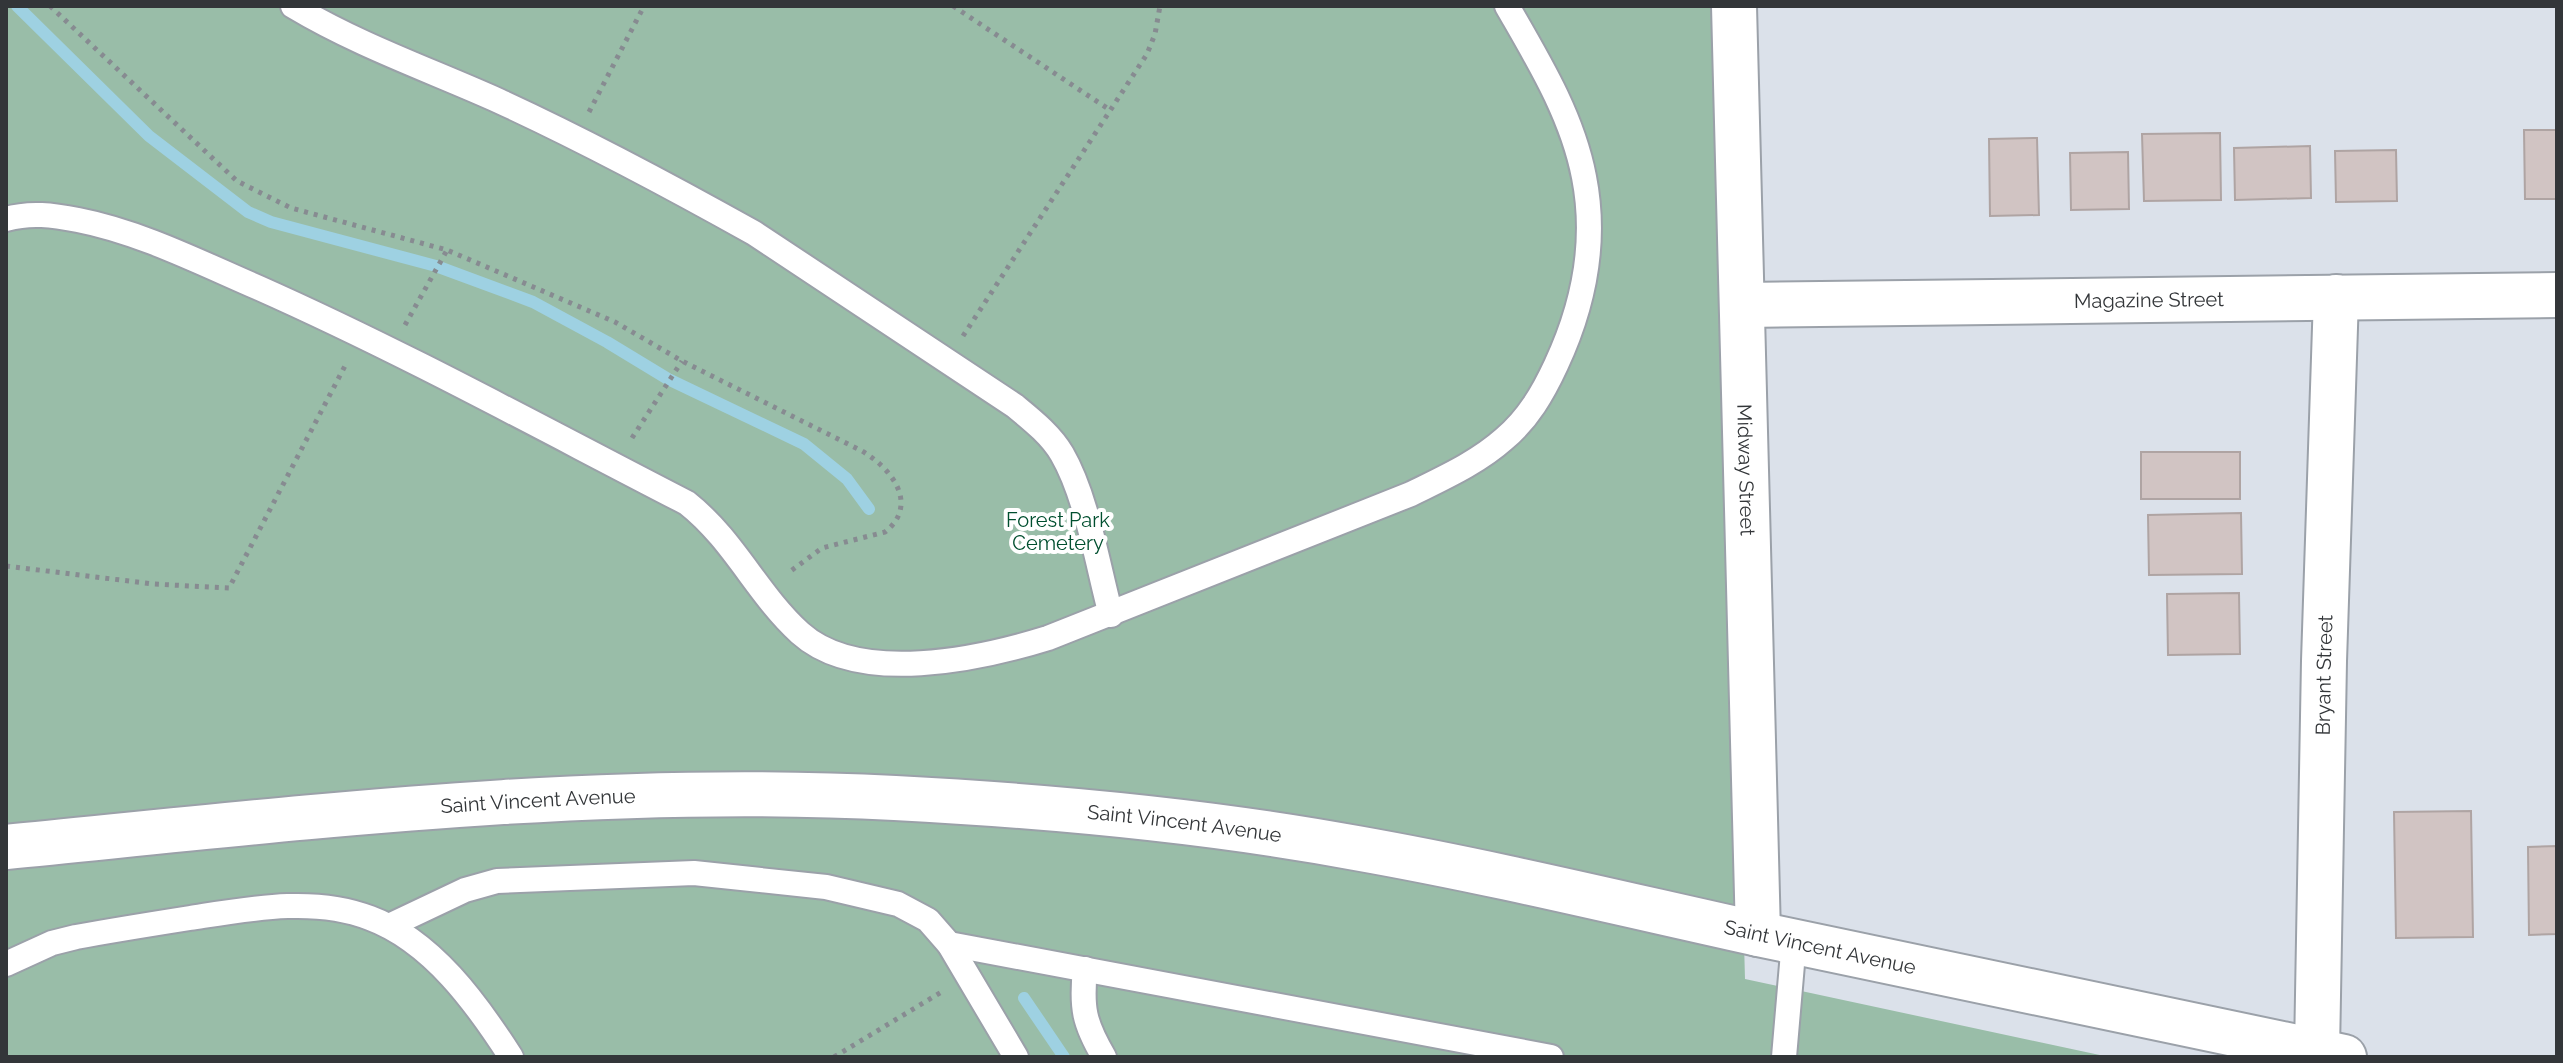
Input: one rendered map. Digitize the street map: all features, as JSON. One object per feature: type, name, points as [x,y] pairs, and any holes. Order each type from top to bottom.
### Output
[{"type":"street","name":"Midway Street","points":[[1734,6],[1743,305],[1776,937]]},
{"type":"street","name":"Magazine Street","points":[[1743,305],[2557,295]]},
{"type":"street","name":"Bryant Street","points":[[2331,1054],[2324,661],[2336,297]]},
{"type":"street","name":"Saint Vincent Avenue","points":[[6,847],[392,809],[533,800],[733,794],[896,798],[1109,815],[1206,825],[1339,845],[1504,876],[1776,937],[2331,1054]]},
{"type":"lane","points":[[293,6],[357,40],[576,137],[754,233],[1024,413],[1063,455],[1083,509],[1111,615]]},
{"type":"lane","points":[[6,219],[23,214],[47,215],[106,227],[213,268],[361,336],[687,503],[706,518],[800,633],[821,647],[846,657],[878,662],[912,662],[986,654],[1048,638],[1111,615],[1411,494],[1451,475],[1506,438],[1542,395],[1574,325],[1584,290],[1589,251],[1588,208],[1584,176],[1554,87],[1507,6]]},
{"type":"lane","points":[[389,926],[465,890],[497,881],[694,873],[807,884],[898,904],[928,920],[949,944],[1016,1057]]},
{"type":"lane","points":[[6,964],[52,943],[76,937],[249,909],[295,906],[348,911],[389,926],[411,940],[469,997],[511,1057]]},
{"type":"lane","points":[[1776,937],[1784,1057]]},
{"type":"lane","points":[[949,944],[1551,1057]]},
{"type":"lane","points":[[1085,969],[1084,1016],[1088,1031],[1104,1057]]},
{"type":"path","points":[[50,6],[237,181],[291,208],[447,250],[615,322],[682,361],[872,457],[895,478],[900,506],[892,526],[885,532],[822,548],[766,592]]},
{"type":"path","points":[[576,137],[644,6]]},
{"type":"path","points":[[953,6],[1110,110]]},
{"type":"path","points":[[947,361],[1147,54],[1155,34],[1160,6]]},
{"type":"path","points":[[420,300],[447,250]]},
{"type":"path","points":[[6,566],[153,584],[229,588],[361,336]]},
{"type":"path","points":[[615,466],[682,361]]},
{"type":"path","points":[[834,1057],[968,976]]},
{"type":"green space","name":"Forest Park Cemetery","points":[[6,6],[1719,6],[1745,979],[2109,1057],[6,1057]]},
{"type":"building","points":[[2524,130],[2557,130],[2557,199],[2525,199]]},
{"type":"building","points":[[2220,133],[2221,200],[2144,201],[2142,134]]},
{"type":"building","points":[[2037,138],[2039,215],[1990,216],[1989,139]]},
{"type":"building","points":[[2310,146],[2311,198],[2235,200],[2234,148]]},
{"type":"building","points":[[2396,150],[2397,201],[2336,202],[2335,151]]},
{"type":"building","points":[[2128,152],[2129,209],[2071,210],[2070,153]]},
{"type":"building","points":[[2141,452],[2240,452],[2240,499],[2141,499]]},
{"type":"building","points":[[2241,513],[2242,574],[2149,575],[2148,515]]},
{"type":"building","points":[[2239,593],[2240,654],[2168,655],[2167,594]]},
{"type":"building","points":[[2471,811],[2473,937],[2396,938],[2394,812]]},
{"type":"building","points":[[2557,846],[2557,934],[2529,935],[2528,847]]},
{"type":"waterway","points":[[17,6],[149,136],[248,212],[271,222],[436,266],[533,302],[668,379],[804,444],[847,479],[869,509]]},
{"type":"waterway","points":[[1024,998],[1064,1057]]}]
